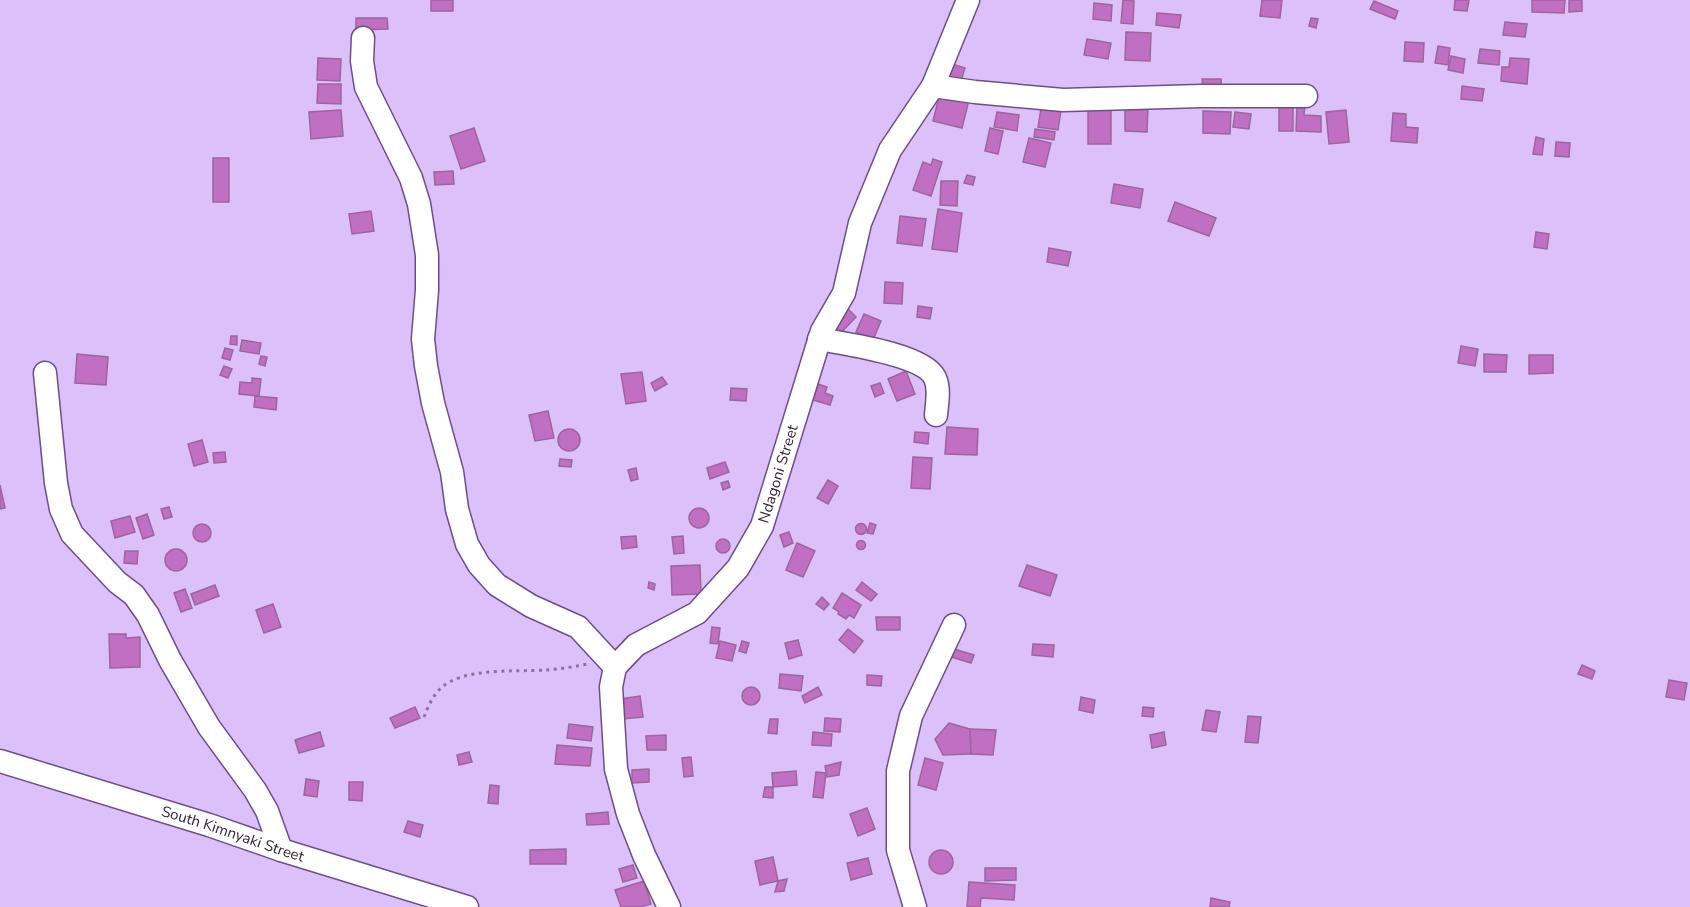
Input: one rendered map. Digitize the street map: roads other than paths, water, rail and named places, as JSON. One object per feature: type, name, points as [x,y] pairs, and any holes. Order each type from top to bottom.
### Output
[{"type":"street","name":"Ndagoni Street","points":[[610,662],[636,645],[697,613],[738,568],[762,526],[819,339],[844,293],[860,223],[890,150],[933,86],[968,0]]},
{"type":"street","points":[[363,38],[362,61],[366,87],[406,169],[419,204],[427,255],[423,339],[426,366],[467,544],[479,565],[497,585],[531,606],[578,627],[610,662],[616,769],[628,814],[644,855],[669,907]]},
{"type":"street","points":[[933,86],[1063,100],[1305,96]]},
{"type":"street","points":[[819,339],[887,353],[927,367],[934,376],[938,388],[936,415]]},
{"type":"street","points":[[45,373],[56,483],[61,509],[72,534],[109,574],[134,596],[148,615],[170,660],[209,727],[255,790],[267,811],[281,850]]},
{"type":"street","points":[[915,907],[898,850],[898,771],[911,716],[954,625]]},
{"type":"street","name":"South Kimnyaki Street","points":[[0,761],[467,907]]}]
